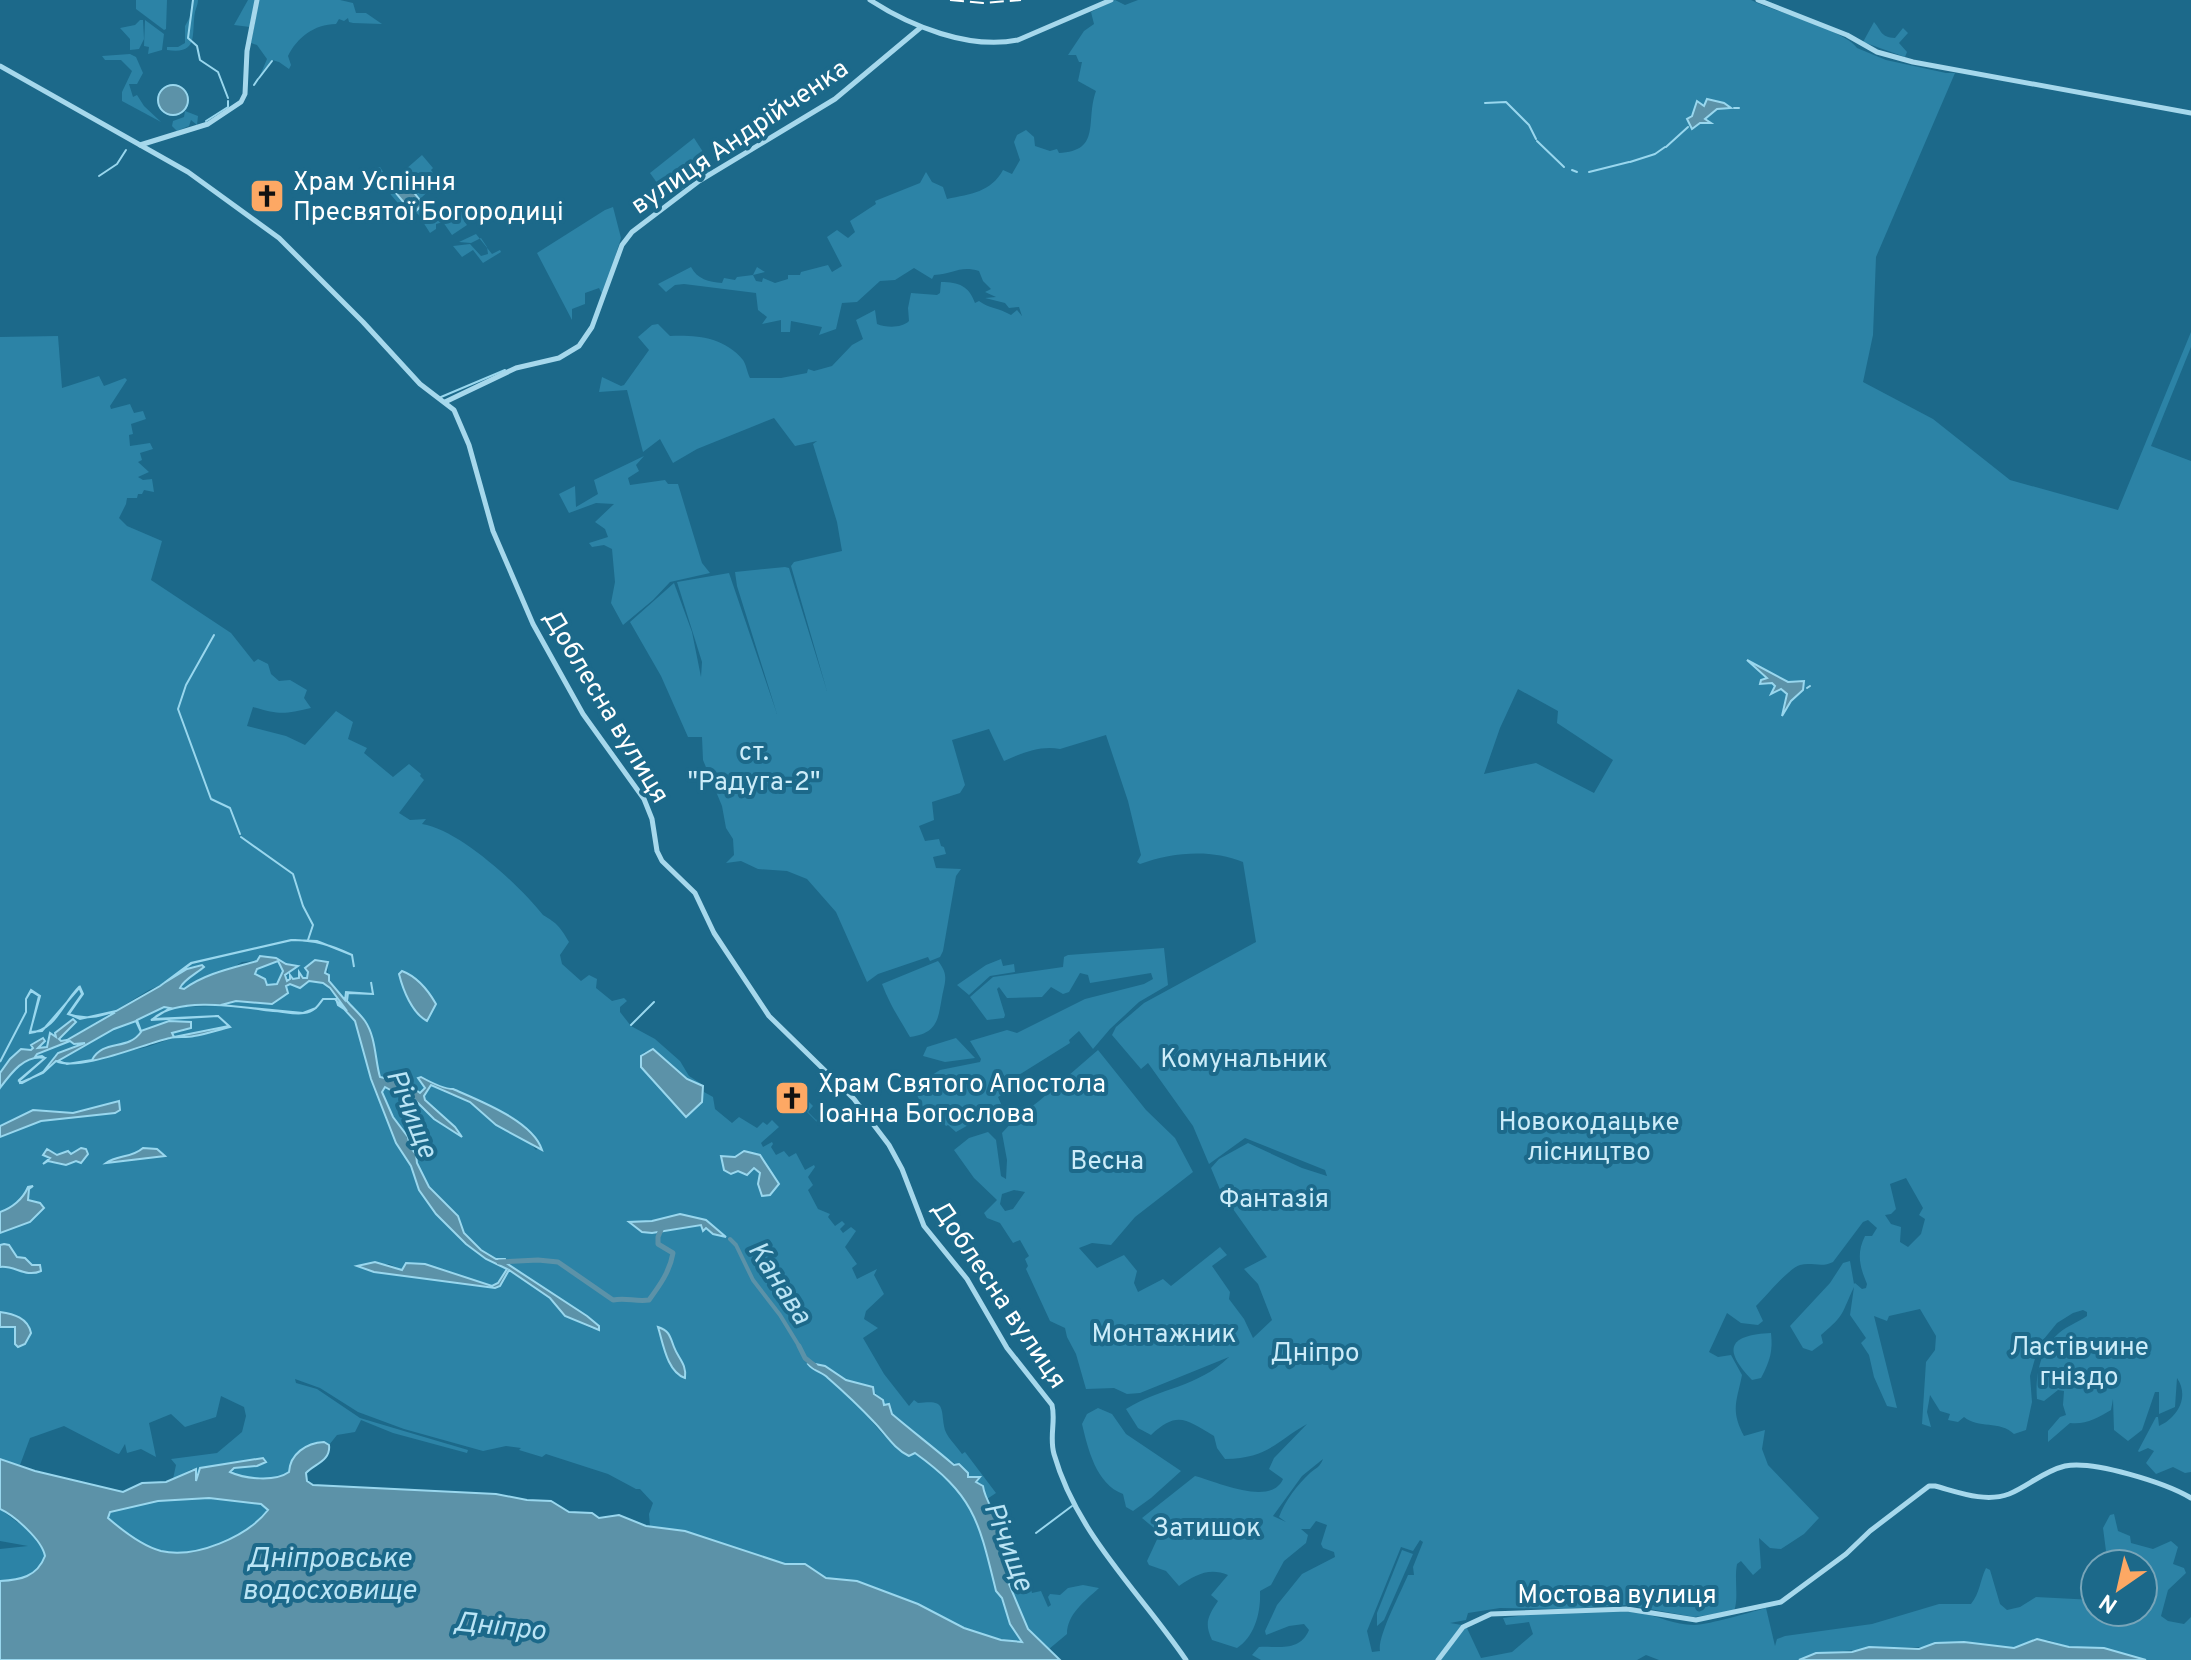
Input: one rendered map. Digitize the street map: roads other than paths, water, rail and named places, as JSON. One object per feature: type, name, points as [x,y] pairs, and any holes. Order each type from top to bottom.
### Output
[{"type":"street","points":[[140,145],[208,124],[241,102],[245,94],[247,51],[257,0]]},
{"type":"street","points":[[870,0],[920,28],[978,41],[1009,42],[1111,0]]},
{"type":"street","points":[[1758,0],[1847,35],[1885,55],[2191,113]]},
{"type":"street","name":"вулиця Андрійченка","points":[[445,402],[516,368],[559,358],[579,346],[592,327],[622,245],[632,232],[699,181],[835,99],[920,28]]},
{"type":"street","points":[[0,66],[196,177],[286,243],[420,384],[445,402]]},
{"type":"street","name":"Доблесна вулиця","points":[[445,402],[460,421],[493,531],[544,646],[577,704],[644,799],[662,861],[695,893],[714,933],[769,1016],[854,1099],[897,1157],[924,1226],[967,1279],[1007,1348],[1052,1405],[1051,1438],[1055,1457],[1096,1542],[1186,1660]]},
{"type":"street","name":"Мостова вулиця","points":[[1438,1660],[1463,1627],[1491,1614],[1627,1609],[1696,1620],[1781,1602],[1929,1486],[1980,1497],[1999,1497],[2056,1469],[2082,1465],[2150,1481],[2191,1498]]},
{"type":"water","points":[[173,85],[184,89],[188,100],[184,111],[173,115],[162,111],[158,100],[162,89]]},
{"type":"water","points":[[1707,99],[1731,108],[1717,109],[1705,119],[1711,123],[1700,123],[1692,129],[1687,119],[1692,116],[1697,101],[1704,106]]},
{"type":"water","points":[[404,180],[423,204],[415,212],[395,192],[395,186]]},
{"type":"water","points":[[1747,660],[1788,682],[1804,681],[1803,690],[1791,701],[1782,716],[1787,694],[1781,689],[1771,694],[1775,686],[1772,683],[1760,684],[1767,678]]},
{"type":"water","points":[[260,956],[298,966],[285,975],[287,981],[290,975],[293,979],[299,978],[299,972],[307,978],[305,968],[315,960],[328,962],[325,973],[345,1000],[346,992],[373,994],[348,993],[347,1001],[369,1027],[380,1077],[408,1084],[420,1093],[425,1088],[418,1078],[421,1077],[453,1089],[504,1113],[537,1140],[542,1150],[496,1125],[470,1102],[431,1085],[424,1096],[425,1100],[462,1137],[434,1119],[412,1097],[403,1097],[385,1087],[382,1092],[393,1117],[408,1137],[429,1187],[458,1216],[464,1233],[481,1250],[496,1259],[505,1259],[506,1263],[587,1316],[599,1326],[599,1330],[565,1316],[550,1298],[509,1270],[500,1286],[495,1288],[374,1272],[357,1266],[375,1262],[402,1270],[406,1263],[425,1264],[492,1286],[498,1283],[507,1269],[466,1244],[436,1214],[419,1190],[411,1166],[396,1143],[371,1079],[355,1021],[323,983],[309,981],[300,988],[290,984],[286,986],[288,993],[272,1004],[236,1001],[221,1005],[303,1013],[193,1005],[178,1007],[153,1019],[218,1016],[151,1020],[170,1008],[164,1007],[137,1020],[141,1031],[169,1021],[191,1022],[191,1028],[172,1033],[174,1037],[230,1027],[191,1037],[170,1038],[95,1060],[72,1063],[92,1060],[102,1049],[136,1038],[141,1032],[136,1021],[114,1029],[58,1061],[62,1062],[56,1061],[43,1073],[32,1078],[43,1072],[58,1053],[85,1043],[74,1044],[70,1041],[37,1054],[35,1057],[45,1058],[25,1062],[0,1088],[0,1073],[21,1049],[31,1050],[31,1045],[43,1038],[45,1041],[38,1048],[47,1047],[50,1033],[56,1037],[55,1033],[73,1019],[76,1022],[59,1039],[67,1040],[113,1012],[88,1017],[116,1011],[187,969],[202,965],[204,967],[180,988],[257,961]],"holes":[[[278,961],[283,971],[277,984],[267,985],[265,979],[255,974],[257,969]]]},
{"type":"water","points":[[402,971],[422,984],[436,1004],[427,1021],[409,1000],[399,974]]},
{"type":"water","points":[[653,1049],[687,1079],[703,1086],[702,1102],[686,1117],[641,1067],[641,1056]]},
{"type":"water","points":[[119,1101],[120,1110],[115,1113],[41,1121],[0,1137],[0,1126],[33,1110],[73,1113]]},
{"type":"water","points":[[81,1148],[86,1149],[88,1154],[81,1163],[76,1161],[66,1165],[48,1161],[43,1164],[50,1158],[43,1155],[47,1149],[57,1155],[68,1151],[71,1154]]},
{"type":"water","points":[[143,1148],[157,1149],[165,1156],[106,1163],[134,1153]]},
{"type":"water","points":[[744,1151],[760,1155],[779,1184],[770,1195],[762,1196],[758,1184],[760,1173],[754,1168],[747,1175],[738,1171],[731,1174],[724,1170],[721,1156],[735,1157]]},
{"type":"water","points":[[33,1186],[29,1189],[28,1200],[40,1203],[44,1208],[30,1222],[0,1233],[0,1212],[17,1202],[28,1187]]},
{"type":"water","points":[[680,1214],[706,1220],[726,1237],[713,1234],[706,1228],[703,1231],[701,1225],[652,1233],[642,1232],[629,1222],[652,1221]]},
{"type":"water","points":[[0,1245],[9,1245],[17,1257],[25,1258],[32,1265],[40,1265],[41,1271],[30,1273],[0,1267]]},
{"type":"water","points":[[0,1312],[24,1320],[31,1333],[25,1344],[18,1347],[15,1344],[15,1327],[0,1327]]},
{"type":"water","points":[[658,1327],[669,1335],[683,1365],[685,1378],[670,1363]]},
{"type":"water","name":"Дніпровське водосховище","points":[[808,1364],[825,1366],[846,1380],[873,1387],[874,1394],[883,1400],[884,1405],[889,1404],[892,1414],[954,1465],[959,1464],[968,1477],[980,1477],[976,1482],[983,1486],[1002,1537],[1007,1539],[1002,1542],[1009,1552],[1005,1554],[1007,1564],[1012,1566],[1019,1584],[1017,1586],[1012,1580],[1009,1584],[1028,1629],[1060,1660],[0,1660],[0,1581],[33,1573],[45,1556],[27,1529],[0,1509],[0,1459],[35,1471],[123,1492],[142,1483],[166,1482],[196,1469],[196,1481],[200,1468],[263,1458],[266,1462],[257,1466],[234,1468],[230,1472],[252,1478],[276,1477],[289,1472],[292,1460],[300,1451],[324,1442],[329,1445],[327,1455],[306,1473],[307,1481],[313,1485],[496,1494],[551,1501],[569,1512],[592,1513],[599,1518],[619,1515],[646,1526],[685,1531],[785,1564],[805,1564],[826,1578],[857,1581],[918,1604],[964,1628],[1001,1640],[1022,1642],[1010,1624],[1002,1598],[996,1591],[979,1528],[963,1497],[935,1468],[915,1453],[909,1456],[899,1449],[851,1399]],"holes":[[[209,1498],[261,1504],[268,1510],[247,1529],[219,1544],[189,1552],[154,1549],[133,1538],[108,1518],[110,1512],[158,1501]]]},
{"type":"water","points":[[2037,1639],[2069,1647],[2104,1648],[2146,1660],[1799,1660],[1816,1653],[1852,1652],[1869,1647],[1919,1649],[1935,1643],[1964,1642],[2014,1648]]},
{"type":"waterway","points":[[193,0],[188,38],[197,46],[200,60],[218,72],[228,98]]},
{"type":"waterway","points":[[259,78],[272,61]]},
{"type":"waterway","points":[[254,85],[258,79]]},
{"type":"waterway","points":[[206,121],[228,107],[228,101]]},
{"type":"waterway","points":[[1485,103],[1506,102],[1529,125],[1536,139]]},
{"type":"waterway","points":[[1734,108],[1739,108]]},
{"type":"waterway","points":[[1666,147],[1688,127]]},
{"type":"waterway","points":[[1537,141],[1564,167]]},
{"type":"waterway","points":[[1630,162],[1655,154],[1665,147]]},
{"type":"waterway","points":[[99,176],[117,164],[126,150]]},
{"type":"waterway","points":[[1589,172],[1629,162]]},
{"type":"waterway","points":[[1572,170],[1577,172]]},
{"type":"waterway","points":[[441,397],[505,370]]},
{"type":"waterway","points":[[214,635],[186,685],[178,709],[211,799],[230,808],[240,834]]},
{"type":"waterway","points":[[241,837],[293,874],[313,925],[308,940]]},
{"type":"waterway","points":[[631,1025],[654,1002]]},
{"type":"waterway","name":"Річище","points":[[499,1262],[558,1262],[613,1300],[649,1300],[672,1260],[673,1253],[658,1244],[662,1227]]},
{"type":"waterway","name":"Канава","points":[[730,1239],[753,1280],[799,1346]]},
{"type":"waterway","name":"Річище","points":[[799,1346],[805,1358],[815,1366]]},
{"type":"waterway","points":[[1036,1533],[1072,1506]]},
{"type":"railway","points":[[950,0],[983,3],[1021,0]]},
{"type":"place","name":"Храм Успіння Пресвятої Богородиці","points":[[267,196]]},
{"type":"place","name":"Храм Святого Апостола Іоанна Богослова","points":[[792,1098]]},
{"type":"park label","name":"ст. \"Радуга-2\"","points":[[754,766]]},
{"type":"park label","name":"Комунальник","points":[[1244,1058]]},
{"type":"park label","name":"Новокодацьке лісництво","points":[[1589,1136]]},
{"type":"park label","name":"Весна","points":[[1107,1160]]},
{"type":"park label","name":"Фантазія","points":[[1274,1198]]},
{"type":"park label","name":"Монтажник","points":[[1164,1333]]},
{"type":"park label","name":"Дніпро","points":[[1315,1352]]},
{"type":"park label","name":"Ластівчине гніздо","points":[[2079,1361]]},
{"type":"park label","name":"Затишок","points":[[1207,1527]]},
{"type":"water label","name":"Дніпро","points":[[500,1625]]}]
